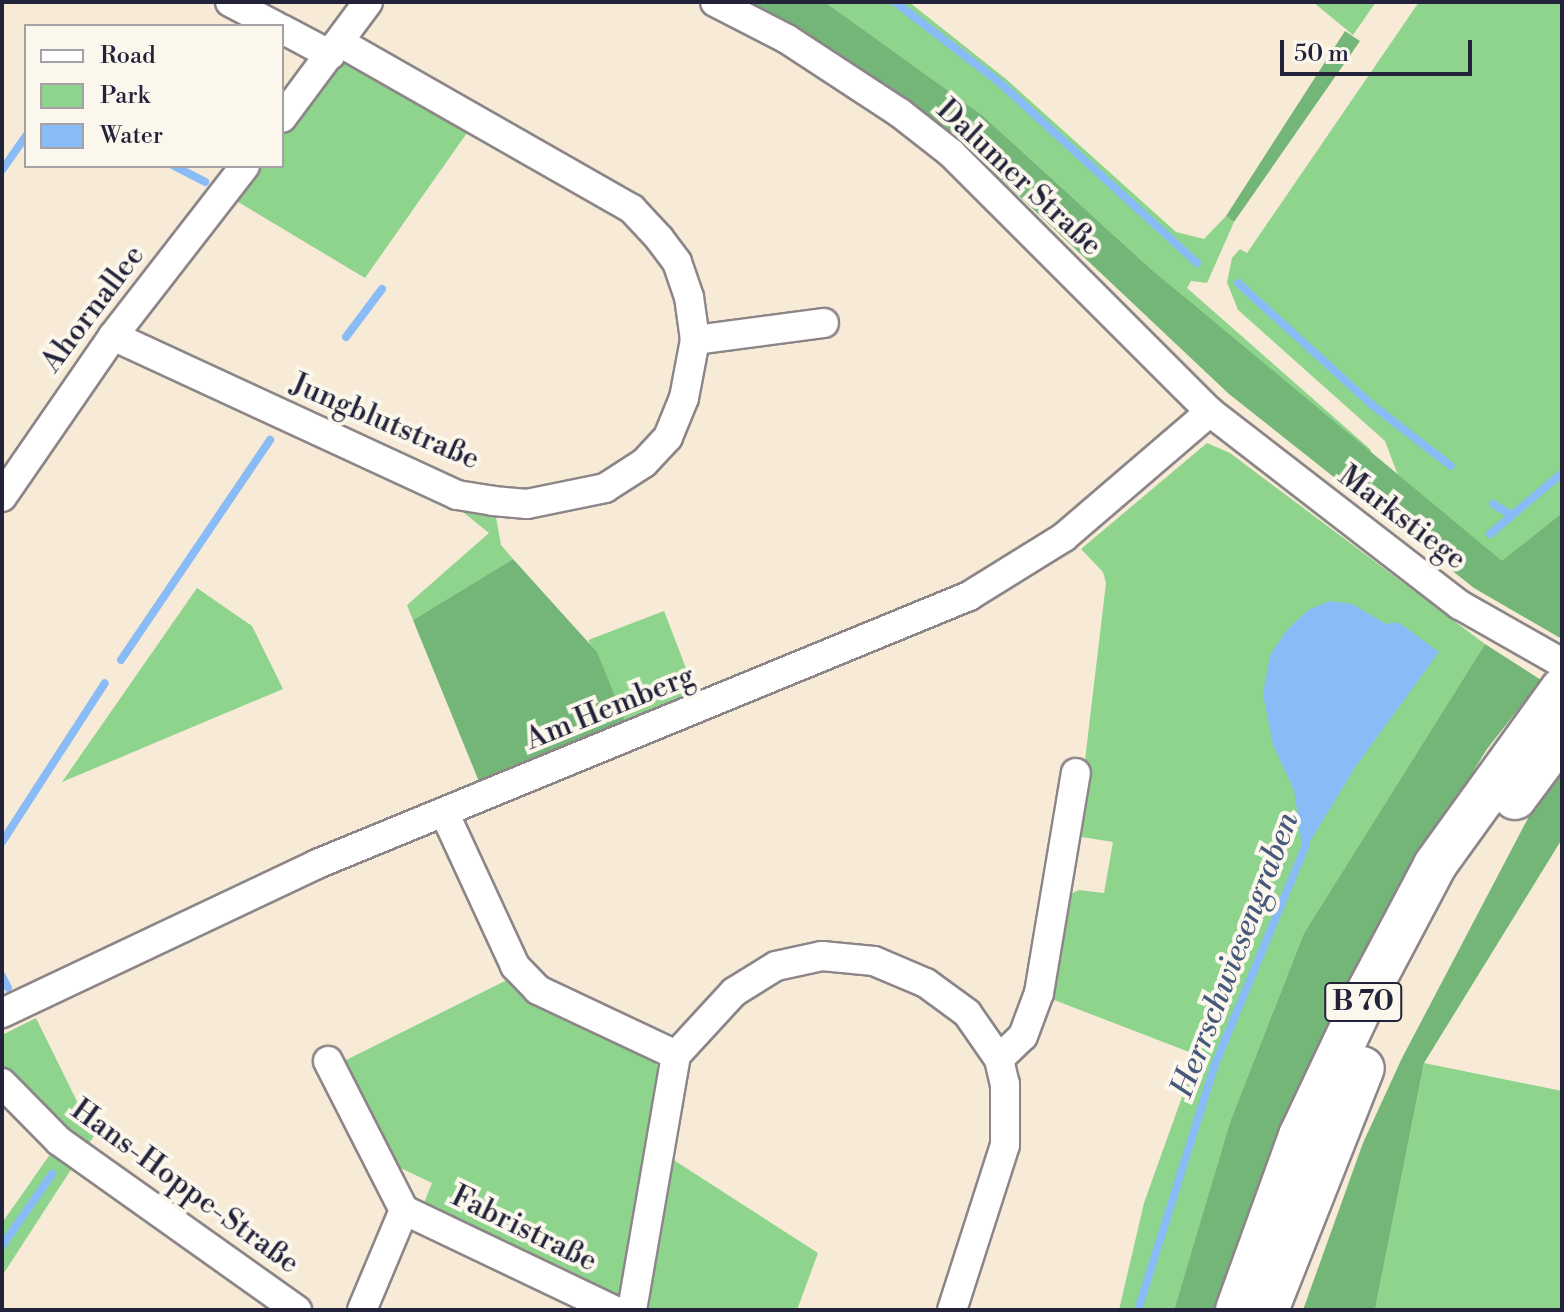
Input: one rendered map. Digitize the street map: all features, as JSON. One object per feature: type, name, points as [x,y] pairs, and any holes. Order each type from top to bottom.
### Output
[{"type":"highway","name":"B 70","points":[[1267,1310],[1280,1268],[1392,1003],[1554,721]]},
{"type":"highway","name":"B 70","points":[[1237,1310],[1300,1136],[1370,988],[1435,865],[1554,721]]},
{"type":"highway","points":[[1273,1310],[1280,1268]]},
{"type":"street","points":[[230,2],[272,24]]},
{"type":"street","points":[[284,115],[368,2]]},
{"type":"street","name":"Dalumer Straße","points":[[715,2],[787,39],[951,153],[1210,412]]},
{"type":"street","name":"Jungblutstraße","points":[[113,336],[457,495],[527,504],[605,488],[644,463],[668,437],[679,411],[695,340],[689,297],[677,262],[632,209],[335,49],[284,30]]},
{"type":"street","name":"Ahornallee","points":[[2,497],[113,336],[243,168]]},
{"type":"street","points":[[695,340],[824,323]]},
{"type":"street","name":"Markstiege","points":[[1210,412],[1460,605],[1562,663]]},
{"type":"street","name":"Am Hemberg","points":[[2,1013],[317,864],[969,596],[1064,537],[1210,412]]},
{"type":"street","points":[[999,1059],[1023,1036],[1039,993],[1076,773]]},
{"type":"street","points":[[444,812],[515,966],[538,990],[676,1055]]},
{"type":"street","points":[[632,1310],[676,1055],[734,992],[776,966],[822,956],[874,961],[926,983],[967,1013],[999,1059],[1005,1084],[1005,1145],[952,1310]]},
{"type":"street","name":"Fabristraße","points":[[328,1061],[404,1210],[614,1310]]},
{"type":"street","name":"Hans-Hoppe-Straße","points":[[2,1083],[59,1141],[141,1205],[297,1310]]},
{"type":"street","name":"Fabristraße","points":[[362,1310],[404,1210]]},
{"type":"green space","points":[[745,2],[825,2],[982,115],[1152,270],[1502,561],[1562,513],[1562,639],[1474,588],[1229,394],[964,144],[909,101]]},
{"type":"green space","points":[[825,2],[909,2],[1006,79],[1176,232],[1204,239],[1226,216],[1234,222],[1207,283],[1191,281],[1187,288],[1370,449],[1373,457],[1152,270],[982,115]]},
{"type":"green space","points":[[1313,2],[1376,2],[1353,35]]},
{"type":"green space","points":[[1419,2],[1562,2],[1562,513],[1502,562],[1399,478],[1385,441],[1238,310],[1227,282],[1232,258],[1240,249],[1247,253]]},
{"type":"green space","points":[[1345,31],[1360,41],[1234,222],[1226,216]]},
{"type":"green space","points":[[350,49],[476,120],[365,278],[233,199],[256,168],[284,168],[284,133]]},
{"type":"green space","points":[[1207,443],[1230,453],[1485,644],[1304,933],[1230,1122],[1174,1310],[1119,1310],[1144,1203],[1197,1055],[1049,998],[1068,895],[1079,890],[1104,893],[1113,842],[1076,836],[1106,583],[1103,572],[1081,549]]},
{"type":"green space","points":[[423,480],[493,501],[501,545],[513,559],[413,620],[407,605],[489,533]]},
{"type":"green space","points":[[513,559],[597,652],[627,726],[480,784],[413,620]]},
{"type":"green space","points":[[197,588],[252,626],[283,689],[62,782]]},
{"type":"green space","points":[[664,611],[697,698],[622,727],[588,640]]},
{"type":"green space","points":[[1485,644],[1541,680],[1487,749],[1434,835],[1223,1310],[1174,1310],[1230,1122],[1304,933]]},
{"type":"green space","points":[[1562,768],[1562,839],[1424,1063],[1375,1310],[1303,1310],[1363,1143],[1402,1058],[1535,805]]},
{"type":"green space","points":[[511,978],[655,1061],[660,1072],[625,1290],[616,1295],[603,1295],[422,1208],[432,1183],[386,1161],[338,1064]]},
{"type":"green space","points":[[36,1018],[94,1136],[85,1149],[2,1068],[2,1035]]},
{"type":"green space","points":[[1424,1063],[1562,1091],[1562,1310],[1375,1310]]},
{"type":"green space","points":[[53,1150],[74,1165],[2,1276],[2,1223]]},
{"type":"green space","points":[[669,1157],[818,1253],[797,1310],[641,1310]]},
{"type":"water","points":[[1330,601],[1352,604],[1386,624],[1398,622],[1439,652],[1356,766],[1303,853],[1294,790],[1273,745],[1263,694],[1270,655],[1287,630],[1308,610]]},
{"type":"waterway","points":[[895,2],[1000,83],[1197,263]]},
{"type":"waterway","points":[[2,170],[24,139]]},
{"type":"waterway","points":[[178,168],[205,182]]},
{"type":"waterway","points":[[1238,283],[1371,404],[1451,466]]},
{"type":"waterway","points":[[346,337],[382,289]]},
{"type":"waterway","points":[[121,660],[270,440]]},
{"type":"waterway","name":"Herrschwiesengraben","points":[[1490,534],[1562,473]]},
{"type":"waterway","points":[[1493,504],[1508,513]]},
{"type":"waterway","points":[[2,842],[105,683]]},
{"type":"waterway","name":"Herrschwiesengraben","points":[[1138,1310],[1214,1067],[1306,845]]},
{"type":"waterway","points":[[2,976],[8,988]]},
{"type":"waterway","points":[[2,1246],[52,1174]]}]
